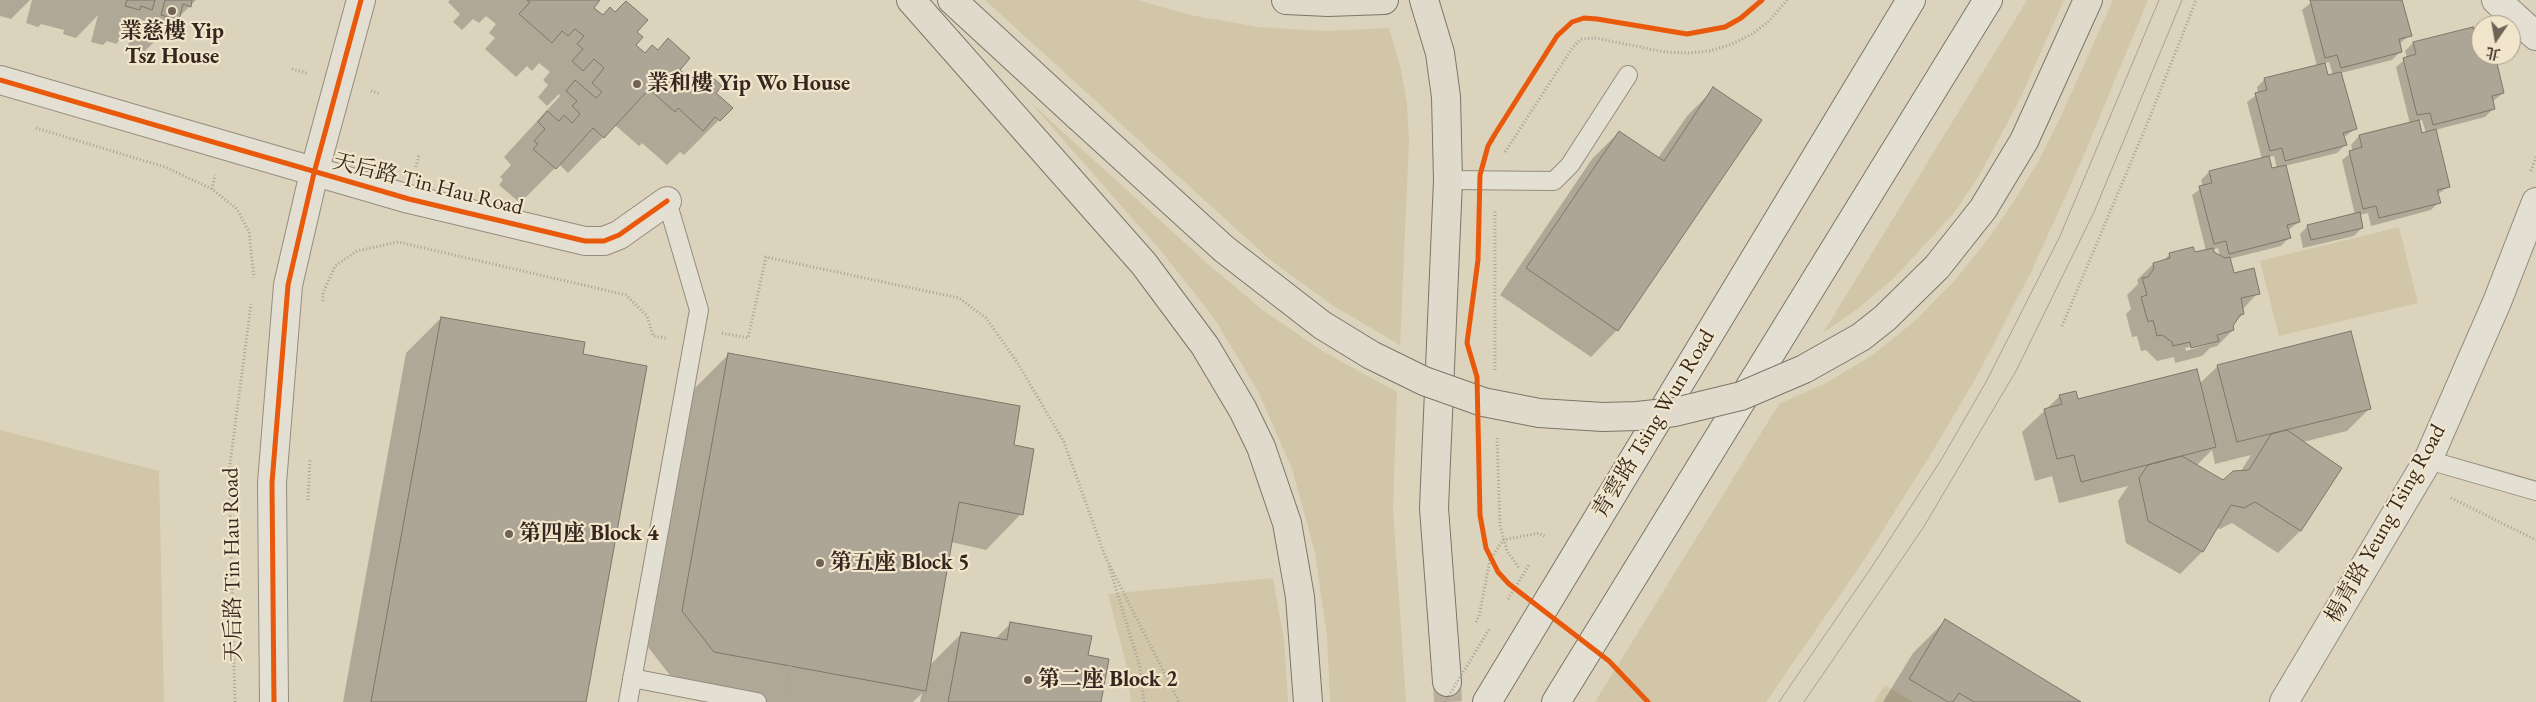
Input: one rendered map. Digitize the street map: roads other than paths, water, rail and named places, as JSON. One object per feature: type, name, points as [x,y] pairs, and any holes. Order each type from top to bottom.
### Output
[{"type":"main road","points":[[911,0],[1144,264],[1205,346],[1243,410],[1261,447],[1286,522],[1300,597],[1308,702]]},
{"type":"main road","points":[[952,0],[1224,249],[1282,296],[1322,325],[1396,368],[1452,392],[1483,402],[1539,413],[1603,417],[1675,412],[1740,396],[1804,370],[1861,337],[1899,306],[1937,267],[1983,209],[2020,149],[2088,0]]},
{"type":"main road","points":[[1286,0],[1328,2],[1384,0]]},
{"type":"main road","points":[[1424,0],[1440,53],[1446,96],[1448,180],[1434,508],[1446,692]]},
{"type":"street","points":[[274,702],[272,483],[288,285],[314,172],[361,0]]},
{"type":"street","name":"青雲路 Tsing Wun Road","points":[[1487,702],[1821,146],[1911,0]]},
{"type":"street","points":[[1556,702],[1988,0]]},
{"type":"street","points":[[2496,0],[2536,36]]},
{"type":"street","name":"天后路 Tin Hau Road","points":[[0,80],[410,199],[585,241],[604,241],[619,235],[667,202]]},
{"type":"street","name":"楊青路 Yeung Tsing Road","points":[[2284,702],[2428,460],[2497,302],[2536,202]]},
{"type":"lane","points":[[1448,180],[1554,181],[1570,165],[1628,76]]},
{"type":"lane","points":[[628,702],[699,310],[667,202]]},
{"type":"lane","points":[[2428,460],[2536,491]]},
{"type":"lane","points":[[632,678],[757,702]]},
{"type":"tunnel","points":[[1447,682],[1448,702]]},
{"type":"tram line","points":[[1779,702],[1871,568],[1941,460],[1986,382],[2060,236],[2159,0]]},
{"type":"tram line","points":[[1804,702],[1923,528],[2016,371],[2094,212],[2182,0]]},
{"type":"place","name":"業慈樓 Yip Tsz House","points":[[172,11]]},
{"type":"place","name":"業和樓 Yip Wo House","points":[[637,84]]},
{"type":"place","name":"第四座 Block 4","points":[[509,534]]},
{"type":"place","name":"第五座 Block 5","points":[[820,563]]},
{"type":"place","name":"第二座 Block 2","points":[[1028,680]]}]
